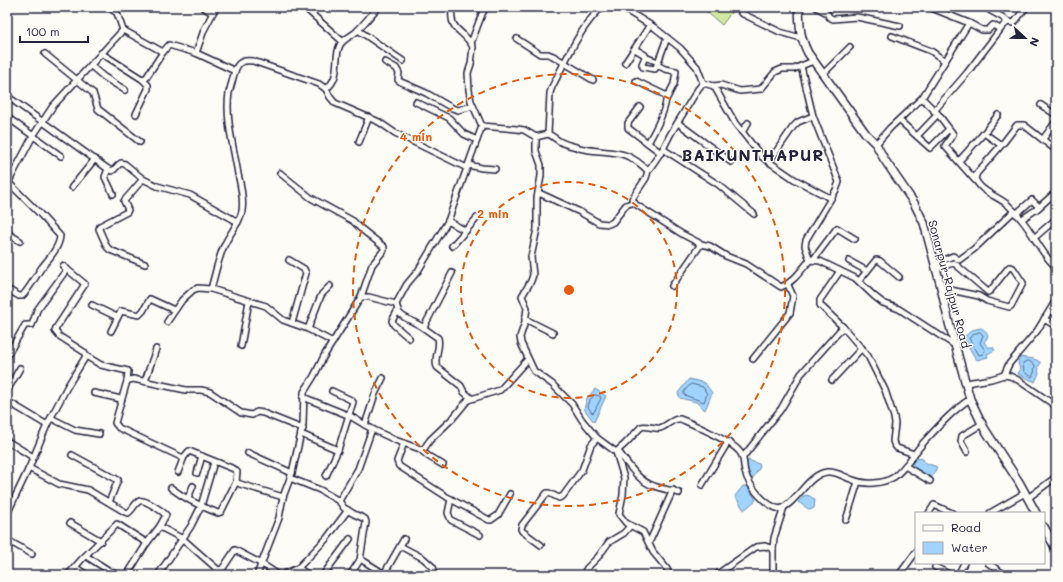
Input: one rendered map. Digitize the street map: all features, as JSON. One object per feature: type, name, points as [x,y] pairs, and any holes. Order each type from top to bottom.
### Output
[{"type":"main road","name":"Sonarpur-Rajpur Road","points":[[799,7],[799,29],[801,38],[808,52],[866,134],[876,144],[884,159],[914,203],[924,223],[970,399],[982,424],[1035,512]]},
{"type":"main road","points":[[1045,529],[1056,549]]},
{"type":"street","points":[[108,7],[115,9],[124,30],[163,52]]},
{"type":"street","points":[[202,7],[212,13]]},
{"type":"street","points":[[196,53],[204,30],[216,7]]},
{"type":"street","points":[[304,7],[342,41]]},
{"type":"street","points":[[326,89],[336,72],[338,51],[342,41],[358,30],[378,7]]},
{"type":"street","points":[[452,7],[451,19],[453,25],[471,43],[473,47],[473,54],[468,74],[471,100],[482,126],[448,221],[418,271],[407,284],[396,304],[399,313],[424,327],[436,336],[439,341],[435,363],[437,367],[460,386],[471,398]]},
{"type":"street","points":[[471,43],[486,7]]},
{"type":"street","points":[[548,134],[550,93],[552,87],[578,37],[595,9],[603,7]]},
{"type":"street","points":[[621,7],[650,25],[680,48],[697,67],[703,84]]},
{"type":"street","points":[[816,7],[827,12],[829,17],[833,20],[857,17],[900,26]]},
{"type":"street","points":[[929,7],[970,23],[982,30],[988,30],[993,25],[1000,29]]},
{"type":"street","points":[[984,7],[1008,22],[1014,23],[1026,7]]},
{"type":"street","points":[[741,13],[780,32],[801,38]]},
{"type":"street","points":[[917,136],[1000,29],[1008,22]]},
{"type":"street","points":[[876,144],[922,98],[970,23]]},
{"type":"street","points":[[625,63],[650,25]]},
{"type":"street","points":[[7,289],[19,296],[22,296],[52,254],[60,239],[60,236],[40,214],[8,184],[33,136],[53,106],[124,30]]},
{"type":"street","points":[[358,30],[403,61]]},
{"type":"street","points":[[892,36],[931,51],[945,61]]},
{"type":"street","points":[[645,57],[642,64],[644,67],[655,69],[667,38]]},
{"type":"street","points":[[517,39],[540,54],[548,54],[594,80]]},
{"type":"street","points":[[142,80],[146,78],[169,45],[196,53],[235,71]]},
{"type":"street","points":[[823,74],[850,47]]},
{"type":"street","points":[[635,49],[645,55],[645,57],[658,63],[666,69],[676,71],[674,84],[648,143]]},
{"type":"street","points":[[101,53],[148,85],[148,89],[136,114]]},
{"type":"street","points":[[46,54],[93,93],[98,109],[140,142]]},
{"type":"street","points":[[210,289],[224,246],[243,210],[242,196],[230,131],[228,103],[229,92],[235,71],[241,62],[247,60],[253,61],[313,81],[326,89],[335,103],[379,122],[396,133],[468,166],[495,168]]},
{"type":"street","points":[[703,84],[714,86],[721,85],[740,91],[761,89],[775,72],[794,69],[814,61]]},
{"type":"street","points":[[385,62],[396,68],[399,73],[397,77],[398,80],[426,93],[452,108],[458,110],[473,106]]},
{"type":"street","points":[[90,66],[125,90]]},
{"type":"street","points":[[801,66],[813,116],[839,182],[836,190],[806,240],[805,246],[812,260]]},
{"type":"street","points":[[636,81],[667,98]]},
{"type":"street","points":[[703,84],[698,89],[662,151],[648,171],[646,178],[632,199],[635,204],[682,234],[701,244],[710,246],[726,256],[746,264],[781,287],[788,285],[812,260],[837,228],[855,240]]},
{"type":"street","points":[[714,86],[729,114],[756,151],[794,179],[830,198]]},
{"type":"street","points":[[7,96],[108,169],[112,171],[115,170],[118,164],[125,164],[143,179],[157,186],[190,195],[238,222]]},
{"type":"street","points":[[922,98],[936,112],[953,134],[945,146],[986,191],[1007,204],[1022,219],[1046,257],[1056,267]]},
{"type":"street","points":[[416,102],[449,118],[464,134],[477,140]]},
{"type":"street","points":[[1041,105],[1056,115]]},
{"type":"street","points":[[640,107],[628,123],[631,130],[648,143],[718,185],[754,214]]},
{"type":"street","points":[[959,161],[998,115]]},
{"type":"street","points":[[769,162],[793,127],[798,122],[813,116]]},
{"type":"street","points":[[7,117],[61,156]]},
{"type":"street","points":[[359,142],[369,118]]},
{"type":"street","points":[[899,120],[930,148],[949,129]]},
{"type":"street","points":[[678,123],[731,162]]},
{"type":"street","points":[[742,132],[748,123]]},
{"type":"street","points":[[1043,139],[1055,124]]},
{"type":"street","points":[[976,181],[975,178],[977,173],[1017,125],[1024,125],[1056,150]]},
{"type":"street","points":[[482,126],[524,130],[536,137],[548,134],[563,143],[581,148],[620,152],[639,162],[648,171]]},
{"type":"street","points":[[984,133],[1001,145]]},
{"type":"street","points":[[536,137],[536,152],[540,165],[539,193],[537,198],[537,229],[531,257],[531,281],[522,296],[526,308],[525,319],[520,337],[523,348],[534,371],[552,384],[572,404],[582,420],[597,438],[617,451],[638,477],[655,487],[679,492]]},
{"type":"street","points":[[72,187],[95,159]]},
{"type":"street","points":[[108,169],[105,177],[113,194]]},
{"type":"street","points":[[257,575],[279,518],[283,498],[291,475],[302,432],[304,392],[324,356],[361,297],[372,265],[384,250],[384,247],[353,221],[312,198],[280,173]]},
{"type":"street","points":[[143,179],[124,201],[128,210],[127,212],[100,226],[99,229],[107,247],[110,250],[145,264]]},
{"type":"street","points":[[1022,219],[1056,192]]},
{"type":"street","points":[[539,193],[580,212],[599,223],[604,224],[611,224],[626,205],[634,202]]},
{"type":"street","points":[[935,266],[954,256],[959,260],[974,249],[1015,212],[1032,200],[1039,207]]},
{"type":"street","points":[[452,246],[477,218]]},
{"type":"street","points":[[1034,238],[1056,219]]},
{"type":"street","points":[[448,221],[466,231]]},
{"type":"street","points":[[7,233],[20,241]]},
{"type":"street","points":[[672,286],[701,244]]},
{"type":"street","points":[[289,260],[304,269],[306,273],[292,323]]},
{"type":"street","points":[[812,260],[820,261],[859,281],[883,303],[900,309],[956,346]]},
{"type":"street","points":[[859,281],[876,260],[878,260],[899,278]]},
{"type":"street","points":[[849,261],[867,271]]},
{"type":"street","points":[[935,266],[954,263],[988,292],[1009,267],[1013,268],[1023,283],[1012,306],[1009,307],[987,301],[979,296],[941,288]]},
{"type":"street","points":[[7,356],[25,325],[32,325],[37,310],[65,267],[85,284],[55,331],[59,336],[84,352],[86,356],[101,365],[128,371],[127,381],[115,423],[116,426],[177,456],[184,457]]},
{"type":"street","points":[[840,271],[820,302],[822,308],[843,327],[862,348],[871,361],[885,390],[894,417],[894,444],[897,448],[914,454]]},
{"type":"street","points":[[424,327],[452,273]]},
{"type":"street","points":[[753,359],[790,313],[793,296],[788,285]]},
{"type":"street","points":[[308,329],[320,298],[330,286]]},
{"type":"street","points":[[167,322],[182,300],[193,290],[198,288],[210,289],[266,306],[280,319],[308,329],[333,342]]},
{"type":"street","points":[[361,297],[369,297],[396,304]]},
{"type":"street","points":[[111,330],[121,311],[139,315],[150,300],[174,310]]},
{"type":"street","points":[[1004,375],[1009,364],[1031,340],[1056,300]]},
{"type":"street","points":[[241,346],[249,301]]},
{"type":"street","points":[[92,305],[117,317]]},
{"type":"street","points":[[398,310],[392,321],[394,325],[409,338]]},
{"type":"street","points":[[525,319],[553,334]]},
{"type":"street","points":[[1044,319],[1056,326]]},
{"type":"street","points":[[743,457],[781,409],[801,374],[843,327]]},
{"type":"street","points":[[832,380],[862,348]]},
{"type":"street","points":[[145,381],[156,349]]},
{"type":"street","points":[[7,514],[29,468],[47,425],[67,387],[86,356]]},
{"type":"street","points":[[422,450],[466,402],[471,398],[500,390],[528,358]]},
{"type":"street","points":[[7,391],[20,368]]},
{"type":"street","points":[[966,383],[1004,375],[1010,376],[1056,406]]},
{"type":"street","points":[[365,425],[375,394],[383,378]]},
{"type":"street","points":[[127,381],[133,379],[186,390],[201,390],[210,392],[241,413],[252,415],[257,412],[263,413],[338,450]]},
{"type":"street","points":[[326,476],[338,450],[350,416],[353,402],[332,391]]},
{"type":"street","points":[[94,393],[121,399]]},
{"type":"street","points":[[303,397],[350,416],[372,429],[422,450],[428,456],[443,465]]},
{"type":"street","points":[[773,575],[772,549],[776,530],[784,508],[809,483],[824,472],[834,472],[858,482],[873,483],[886,481],[905,466],[914,454],[958,407],[970,399]]},
{"type":"street","points":[[7,401],[47,425]]},
{"type":"street","points":[[52,418],[75,430],[99,434]]},
{"type":"street","points":[[617,451],[641,427],[663,427],[676,418],[680,418],[728,442],[739,451],[743,457],[745,474],[751,484],[771,505],[777,508],[784,508]]},
{"type":"street","points":[[966,452],[961,441],[962,436],[982,424]]},
{"type":"street","points":[[339,501],[358,468],[372,429]]},
{"type":"street","points":[[541,545],[522,531],[522,525],[546,493],[559,498],[563,496],[585,465],[590,444],[597,438]]},
{"type":"street","points":[[7,441],[33,457]]},
{"type":"street","points":[[702,485],[728,442]]},
{"type":"street","points":[[404,443],[397,464],[451,500],[491,520],[498,514],[510,494]]},
{"type":"street","points":[[171,488],[201,506],[215,512],[220,512],[236,482],[237,472],[234,469],[189,451],[184,457],[178,472]]},
{"type":"street","points":[[617,451],[624,478],[623,495],[619,514],[626,523],[642,532],[653,552],[667,569],[669,575]]},
{"type":"street","points":[[248,453],[320,490],[339,501],[348,510],[365,519],[366,522],[360,560],[350,575]]},
{"type":"street","points":[[72,455],[118,480],[109,502]]},
{"type":"street","points":[[197,474],[202,456]]},
{"type":"street","points":[[158,575],[183,540],[201,506],[214,462]]},
{"type":"street","points":[[905,466],[930,481]]},
{"type":"street","points":[[29,468],[59,484],[88,490],[128,513],[132,511],[141,500],[146,501],[166,515],[127,575]]},
{"type":"street","points":[[992,512],[1027,496],[1056,477]]},
{"type":"street","points":[[236,482],[283,498]]},
{"type":"street","points":[[846,520],[858,482]]},
{"type":"street","points":[[188,498],[193,486]]},
{"type":"street","points":[[649,543],[673,490]]},
{"type":"street","points":[[451,500],[448,513],[451,520],[480,535]]},
{"type":"street","points":[[930,512],[934,505],[950,512]]},
{"type":"street","points":[[282,575],[298,568],[327,538],[348,510]]},
{"type":"street","points":[[70,523],[101,541]]},
{"type":"street","points":[[68,575],[117,524],[148,543]]},
{"type":"street","points":[[160,526],[183,540],[217,569],[220,570],[223,568],[235,550],[279,575]]},
{"type":"street","points":[[583,575],[609,542],[624,533],[630,526]]},
{"type":"street","points":[[323,575],[350,539]]},
{"type":"street","points":[[360,560],[385,574],[404,539]]},
{"type":"street","points":[[7,540],[32,554]]},
{"type":"street","points":[[400,546],[423,558],[433,567],[434,572],[432,575]]},
{"type":"street","points":[[716,575],[756,547],[765,546],[772,549]]},
{"type":"street","points":[[899,575],[915,553]]},
{"type":"street","points":[[86,556],[116,575]]},
{"type":"street","points":[[958,575],[964,564]]},
{"type":"street","points":[[989,564],[1005,575]]},
{"type":"street","points":[[75,567],[87,575]]},
{"type":"street","points":[[934,567],[952,575]]},
{"type":"street","points":[[298,568],[309,575]]},
{"type":"green space","points":[[701,7],[735,7],[722,25]]},
{"type":"water","points":[[981,328],[988,335],[984,342],[988,347],[993,347],[995,350],[987,354],[988,357],[977,360],[964,337],[972,330]]},
{"type":"water","points":[[1020,357],[1033,359],[1041,363],[1038,367],[1039,373],[1035,382],[1018,374],[1020,370],[1018,362]]},
{"type":"water","points":[[689,379],[705,383],[712,393],[705,410],[696,402],[680,398],[678,393]]},
{"type":"water","points":[[595,389],[606,396],[594,422],[584,409],[587,398]]},
{"type":"water","points":[[918,458],[923,459],[924,462],[937,467],[931,479],[913,467],[913,461]]},
{"type":"water","points":[[748,460],[759,464],[760,467],[751,481],[746,468]]},
{"type":"water","points":[[743,486],[747,486],[756,500],[744,510],[735,496]]},
{"type":"water","points":[[805,495],[810,496],[815,500],[814,508],[810,510],[798,502]]},
{"type":"district","name":"BAIKUNTHAPUR","points":[[753,154]]}]
